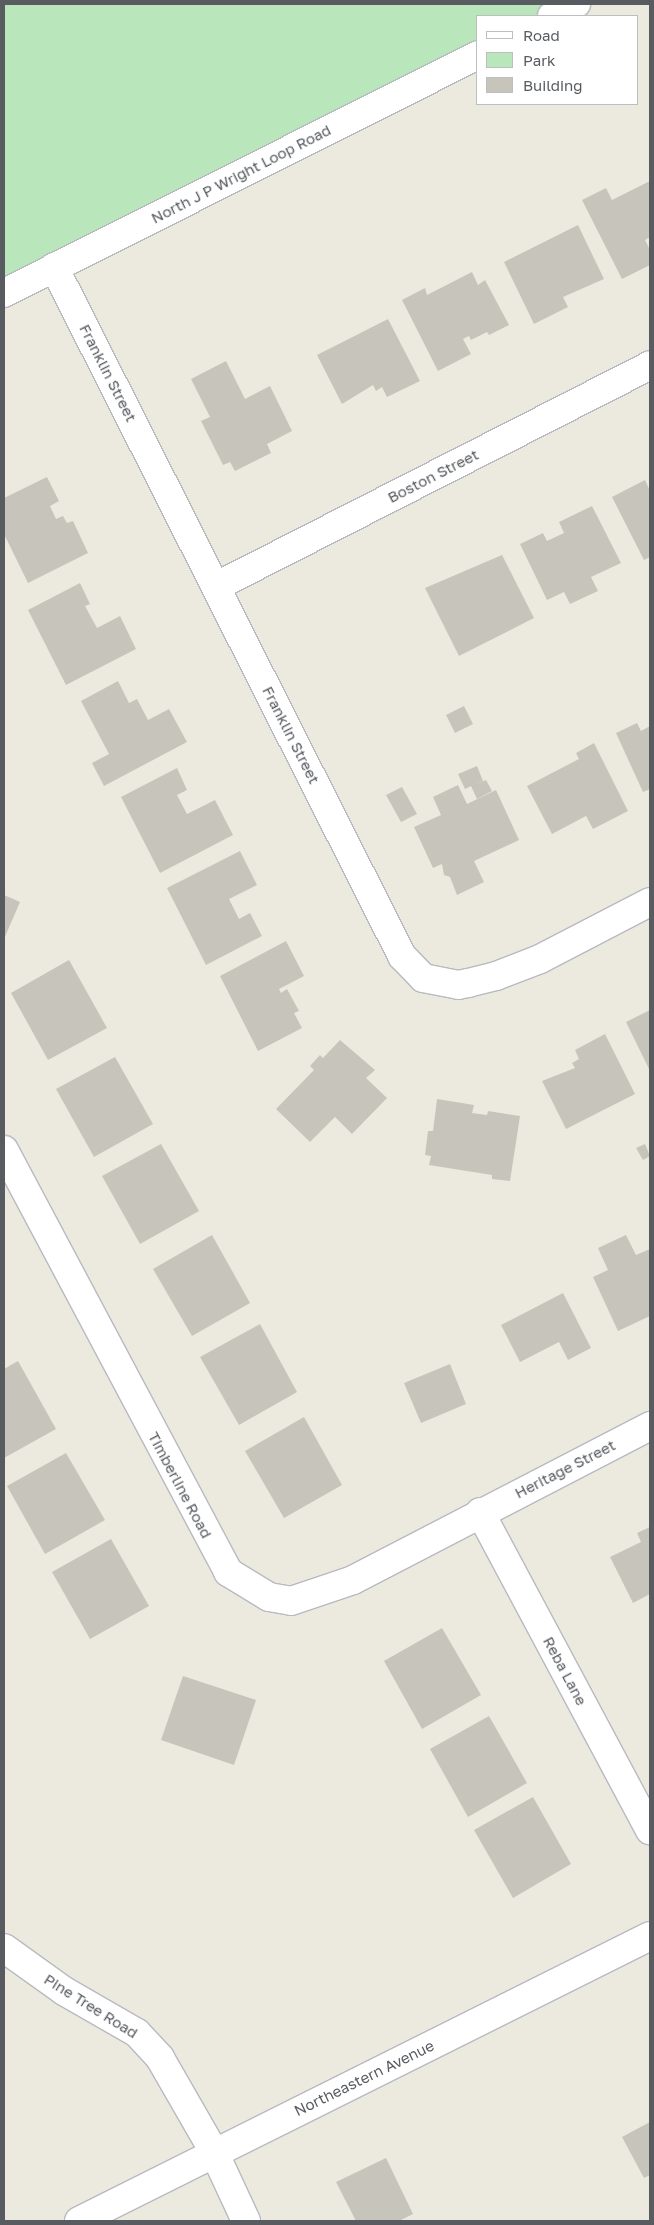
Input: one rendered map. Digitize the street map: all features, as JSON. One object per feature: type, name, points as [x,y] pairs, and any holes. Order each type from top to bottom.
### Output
[{"type":"street","points":[[554,15],[576,4]]},
{"type":"street","name":"North J P Wright Loop Road","points":[[4,292],[477,56]]},
{"type":"street","name":"Franklin Street","points":[[54,267],[402,956],[424,978],[458,985],[496,976],[540,959],[650,902]]},
{"type":"street","name":"Boston Street","points":[[216,586],[650,365]]},
{"type":"street","name":"Timberline Road","points":[[4,1150],[228,1572],[269,1597],[291,1601],[353,1580],[480,1512]]},
{"type":"street","name":"Heritage Street","points":[[480,1512],[650,1426]]},
{"type":"street","name":"Reba Lane","points":[[480,1512],[650,1830]]},
{"type":"street","name":"Northeastern Avenue","points":[[79,2221],[650,1936]]},
{"type":"street","name":"Pine Tree Road","points":[[4,1948],[64,1991],[137,2033],[160,2058],[214,2152],[246,2221]]},
{"type":"green space","points":[[4,4],[576,4],[554,15],[477,15],[477,56],[4,293]]},
{"type":"building","points":[[650,181],[650,237],[645,240],[650,250],[650,265],[622,279],[582,200],[606,188],[612,200]]},
{"type":"building","points":[[578,225],[604,279],[563,297],[568,307],[534,324],[504,262]]},
{"type":"building","points":[[472,272],[478,285],[485,280],[509,325],[489,335],[487,332],[471,340],[469,336],[463,339],[471,354],[438,371],[402,300],[425,288],[427,295]]},
{"type":"building","points":[[388,319],[420,381],[387,397],[382,387],[376,391],[373,385],[342,404],[317,355]]},
{"type":"building","points":[[226,361],[245,399],[270,386],[292,431],[267,444],[271,453],[235,471],[230,462],[223,465],[201,421],[210,417],[191,379]]},
{"type":"building","points":[[47,477],[59,501],[50,506],[56,519],[63,516],[67,523],[73,521],[88,553],[28,583],[4,534],[4,498]]},
{"type":"building","points":[[645,480],[650,491],[650,557],[644,560],[612,497]]},
{"type":"building","points":[[592,506],[621,563],[591,577],[598,591],[570,604],[564,592],[547,600],[520,544],[543,533],[547,541],[564,533],[559,522]]},
{"type":"building","points":[[502,555],[534,618],[459,656],[425,588]]},
{"type":"building","points":[[80,583],[90,604],[85,606],[97,628],[120,616],[136,649],[66,685],[28,610]]},
{"type":"building","points":[[118,681],[129,703],[137,699],[148,720],[169,709],[187,742],[104,786],[92,763],[109,754],[81,701]]},
{"type":"building","points":[[464,706],[473,724],[455,733],[446,715]]},
{"type":"building","points":[[637,723],[641,731],[650,726],[650,789],[643,792],[616,733]]},
{"type":"building","points":[[594,743],[628,811],[593,829],[586,816],[552,834],[527,786],[579,759],[576,753]]},
{"type":"building","points":[[477,766],[483,781],[474,785],[486,780],[492,791],[477,799],[471,786],[465,789],[458,774]]},
{"type":"building","points":[[177,768],[187,790],[177,795],[187,814],[215,800],[233,835],[160,873],[121,797]]},
{"type":"building","points":[[458,785],[467,804],[496,790],[519,840],[474,861],[484,882],[457,895],[450,877],[444,875],[442,864],[433,868],[414,827],[441,815],[433,797]]},
{"type":"building","points":[[402,787],[417,814],[401,822],[386,795]]},
{"type":"building","points":[[240,851],[257,885],[229,899],[239,919],[250,913],[262,936],[206,965],[167,888]]},
{"type":"building","points":[[4,895],[20,902],[4,939]]},
{"type":"building","points":[[286,941],[304,976],[279,989],[281,993],[287,989],[299,1011],[294,1013],[302,1028],[258,1051],[220,976]]},
{"type":"building","points":[[69,960],[107,1028],[48,1060],[11,993]]},
{"type":"building","points":[[650,1010],[650,1071],[626,1022]]},
{"type":"building","points":[[605,1034],[635,1094],[566,1129],[542,1081],[575,1068],[572,1063],[579,1059],[575,1050]]},
{"type":"building","points":[[340,1040],[375,1070],[366,1078],[387,1098],[352,1134],[335,1117],[310,1142],[276,1109],[314,1070],[310,1066],[320,1055],[323,1058]]},
{"type":"building","points":[[115,1057],[153,1124],[94,1157],[56,1089]]},
{"type":"building","points":[[437,1099],[474,1105],[472,1113],[487,1115],[488,1111],[520,1116],[510,1181],[492,1179],[492,1175],[429,1165],[431,1156],[425,1155],[428,1131],[433,1131]]},
{"type":"building","points":[[161,1144],[199,1211],[140,1244],[102,1176]]},
{"type":"building","points":[[645,1144],[650,1156],[643,1160],[636,1148]]},
{"type":"building","points":[[212,1235],[250,1303],[192,1336],[153,1269]]},
{"type":"building","points":[[626,1235],[636,1255],[650,1249],[650,1316],[618,1331],[593,1277],[608,1270],[598,1248]]},
{"type":"building","points":[[563,1293],[591,1348],[568,1360],[559,1342],[520,1362],[501,1325]]},
{"type":"building","points":[[260,1324],[297,1392],[239,1425],[200,1357]]},
{"type":"building","points":[[18,1361],[56,1429],[4,1458],[4,1369]]},
{"type":"building","points":[[450,1364],[466,1404],[421,1423],[404,1383]]},
{"type":"building","points":[[304,1417],[342,1485],[284,1518],[245,1451]]},
{"type":"building","points":[[66,1453],[105,1520],[45,1554],[7,1486]]},
{"type":"building","points":[[650,1527],[650,1594],[633,1603],[610,1557],[641,1542],[637,1533]]},
{"type":"building","points":[[111,1539],[149,1606],[90,1639],[52,1572]]},
{"type":"building","points":[[442,1628],[481,1695],[422,1729],[384,1661]]},
{"type":"building","points":[[183,1676],[256,1700],[234,1765],[161,1740]]},
{"type":"building","points":[[489,1716],[527,1783],[468,1817],[430,1749]]},
{"type":"building","points":[[533,1797],[571,1864],[513,1898],[474,1830]]},
{"type":"building","points":[[650,2122],[650,2175],[644,2178],[622,2137]]},
{"type":"building","points":[[386,2158],[413,2214],[399,2221],[356,2221],[336,2182]]}]
